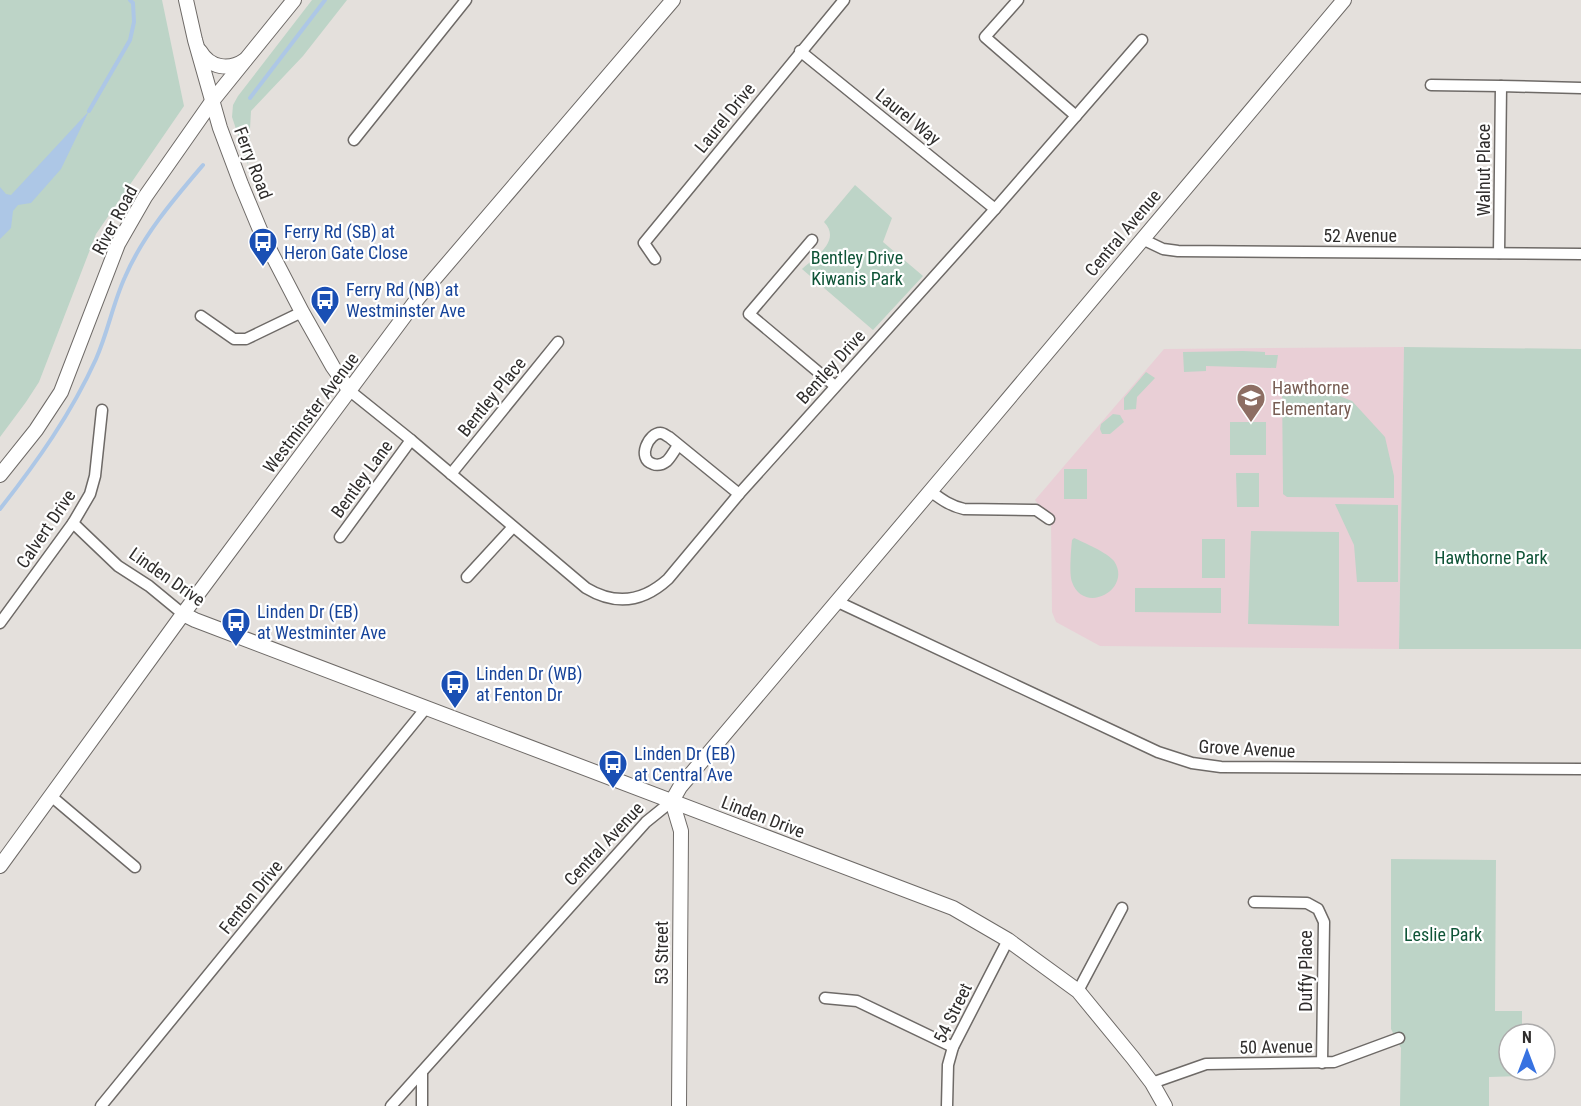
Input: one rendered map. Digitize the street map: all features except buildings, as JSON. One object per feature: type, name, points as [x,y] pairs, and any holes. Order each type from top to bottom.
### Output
[{"type":"street","name":"Ferry Road","points":[[186,0],[220,128],[240,184],[263,237],[302,312],[333,367],[350,391]]},
{"type":"street","name":"River Road","points":[[0,475],[36,430],[61,392],[118,244],[145,197],[213,100],[294,0]]},
{"type":"street","points":[[354,140],[466,0]]},
{"type":"street","name":"Westminster Avenue","points":[[0,866],[183,614],[418,298],[673,0]]},
{"type":"street","name":"Laurel Drive","points":[[655,259],[644,243],[844,0]]},
{"type":"street","points":[[1018,0],[985,37],[1076,116]]},
{"type":"street","name":"Central Avenue","points":[[391,1106],[646,822],[672,801],[680,787],[1344,0]]},
{"type":"street","points":[[195,40],[207,61],[218,66],[239,64],[247,58]]},
{"type":"street","name":"Bentley Drive","points":[[350,391],[593,592],[614,599],[633,599],[642,596],[658,588],[668,579],[739,494],[995,209],[1142,40]]},
{"type":"street","name":"Laurel Way","points":[[800,51],[995,209]]},
{"type":"street","points":[[1431,85],[1581,88]]},
{"type":"street","name":"Walnut Place","points":[[1499,253],[1501,86]]},
{"type":"street","name":"52 Avenue","points":[[1142,238],[1163,249],[1178,251],[1581,254]]},
{"type":"street","points":[[812,240],[749,314],[835,386]]},
{"type":"street","points":[[201,316],[234,339],[246,339],[302,312]]},
{"type":"street","name":"Bentley Place","points":[[451,474],[558,342]]},
{"type":"street","name":"Calvert Drive","points":[[0,623],[86,503],[93,486],[102,410]]},
{"type":"street","name":"Bentley Lane","points":[[340,537],[411,440]]},
{"type":"street","points":[[678,445],[739,494]]},
{"type":"street","points":[[930,491],[945,502],[964,509],[1036,510],[1049,519]]},
{"type":"street","name":"Linden Drive","points":[[73,523],[118,566],[149,586],[183,614],[202,623],[953,908],[1008,940],[1078,991],[1094,1008],[1152,1083],[1165,1106]]},
{"type":"street","points":[[467,576],[513,527]]},
{"type":"street","name":"Grove Avenue","points":[[838,602],[1158,752],[1191,764],[1221,767],[1581,770]]},
{"type":"street","name":"Fenton Drive","points":[[101,1106],[426,708]]},
{"type":"street","points":[[51,796],[135,867]]},
{"type":"street","name":"53 Street","points":[[672,801],[681,831],[679,1106]]},
{"type":"street","name":"Duffy Place","points":[[1254,902],[1307,903],[1318,909],[1321,915],[1323,922],[1322,1063]]},
{"type":"street","points":[[1078,991],[1122,908]]},
{"type":"street","name":"54 Street","points":[[947,1106],[948,1065],[953,1047],[1008,940]]},
{"type":"street","points":[[825,998],[856,1001],[953,1047]]},
{"type":"street","name":"50 Avenue","points":[[1152,1083],[1206,1064],[1334,1062],[1399,1038]]},
{"type":"street","points":[[422,1072],[422,1106]]},
{"type":"shaded area","name":"Hawthorne Elementary","points":[[1404,347],[1399,649],[1100,646],[1056,622],[1052,612],[1051,523],[1035,500],[1164,349]]},
{"type":"green space","points":[[0,0],[162,0],[184,106],[96,234],[39,382],[0,437]]},
{"type":"green space","points":[[312,0],[347,0],[303,56],[251,111],[248,165],[232,117],[233,105]]},
{"type":"green space","name":"Bentley Drive Kiwanis Park","points":[[855,185],[892,218],[883,242],[923,276],[873,330],[802,269],[825,248],[830,236],[829,229],[824,222]]},
{"type":"green space","name":"Hawthorne Park","points":[[1404,347],[1581,349],[1581,649],[1399,649]]},
{"type":"green space","points":[[1243,351],[1278,355],[1276,368],[1206,366],[1206,371],[1184,372],[1183,352]]},
{"type":"green space","points":[[1146,372],[1155,378],[1137,397],[1136,409],[1124,410],[1124,398]]},
{"type":"green space","points":[[1282,382],[1307,383],[1352,401],[1385,437],[1394,476],[1394,498],[1287,497],[1283,494]]},
{"type":"green space","points":[[1113,414],[1120,415],[1124,422],[1110,434],[1102,434],[1101,424]]},
{"type":"green space","points":[[1230,422],[1266,422],[1266,455],[1230,455]]},
{"type":"green space","points":[[1064,469],[1087,469],[1087,499],[1064,499]]},
{"type":"green space","points":[[1236,473],[1259,473],[1259,507],[1237,507]]},
{"type":"green space","points":[[1335,504],[1398,505],[1398,582],[1357,582],[1354,545]]},
{"type":"green space","points":[[1251,531],[1339,532],[1339,626],[1248,624]]},
{"type":"green space","points":[[1074,538],[1101,551],[1114,561],[1118,571],[1117,581],[1105,595],[1096,598],[1086,597],[1078,592],[1072,582],[1071,556]]},
{"type":"green space","points":[[1202,539],[1225,539],[1225,578],[1202,578]]},
{"type":"green space","points":[[1135,588],[1221,588],[1221,613],[1135,612]]},
{"type":"green space","name":"Leslie Park","points":[[1391,859],[1496,860],[1495,1011],[1522,1011],[1522,1022],[1497,1022],[1497,1077],[1489,1077],[1489,1106],[1400,1106],[1401,1048],[1391,1029]]},
{"type":"water","points":[[89,111],[61,169],[31,203],[18,205],[13,211],[11,228],[0,239],[0,187],[6,194],[11,195]]},
{"type":"waterway","points":[[89,111],[130,40],[134,22],[133,3],[130,0]]},
{"type":"waterway","points":[[250,98],[325,0]]},
{"type":"waterway","points":[[0,509],[40,455],[76,399],[96,359],[132,262],[170,204],[203,165]]},
{"type":"place","name":"Ferry Rd (SB) at Heron Gate Close","points":[[263,268]]},
{"type":"place","name":"Ferry Rd (NB) at Westminster Ave","points":[[325,326]]},
{"type":"place","name":"Hawthorne Elementary","points":[[1251,424]]},
{"type":"place","name":"Linden Dr (EB) at Westminter Ave","points":[[236,648]]},
{"type":"place","name":"Linden Dr (WB) at Fenton Dr","points":[[455,710]]},
{"type":"place","name":"Linden Dr (EB) at Central Ave","points":[[613,790]]}]
